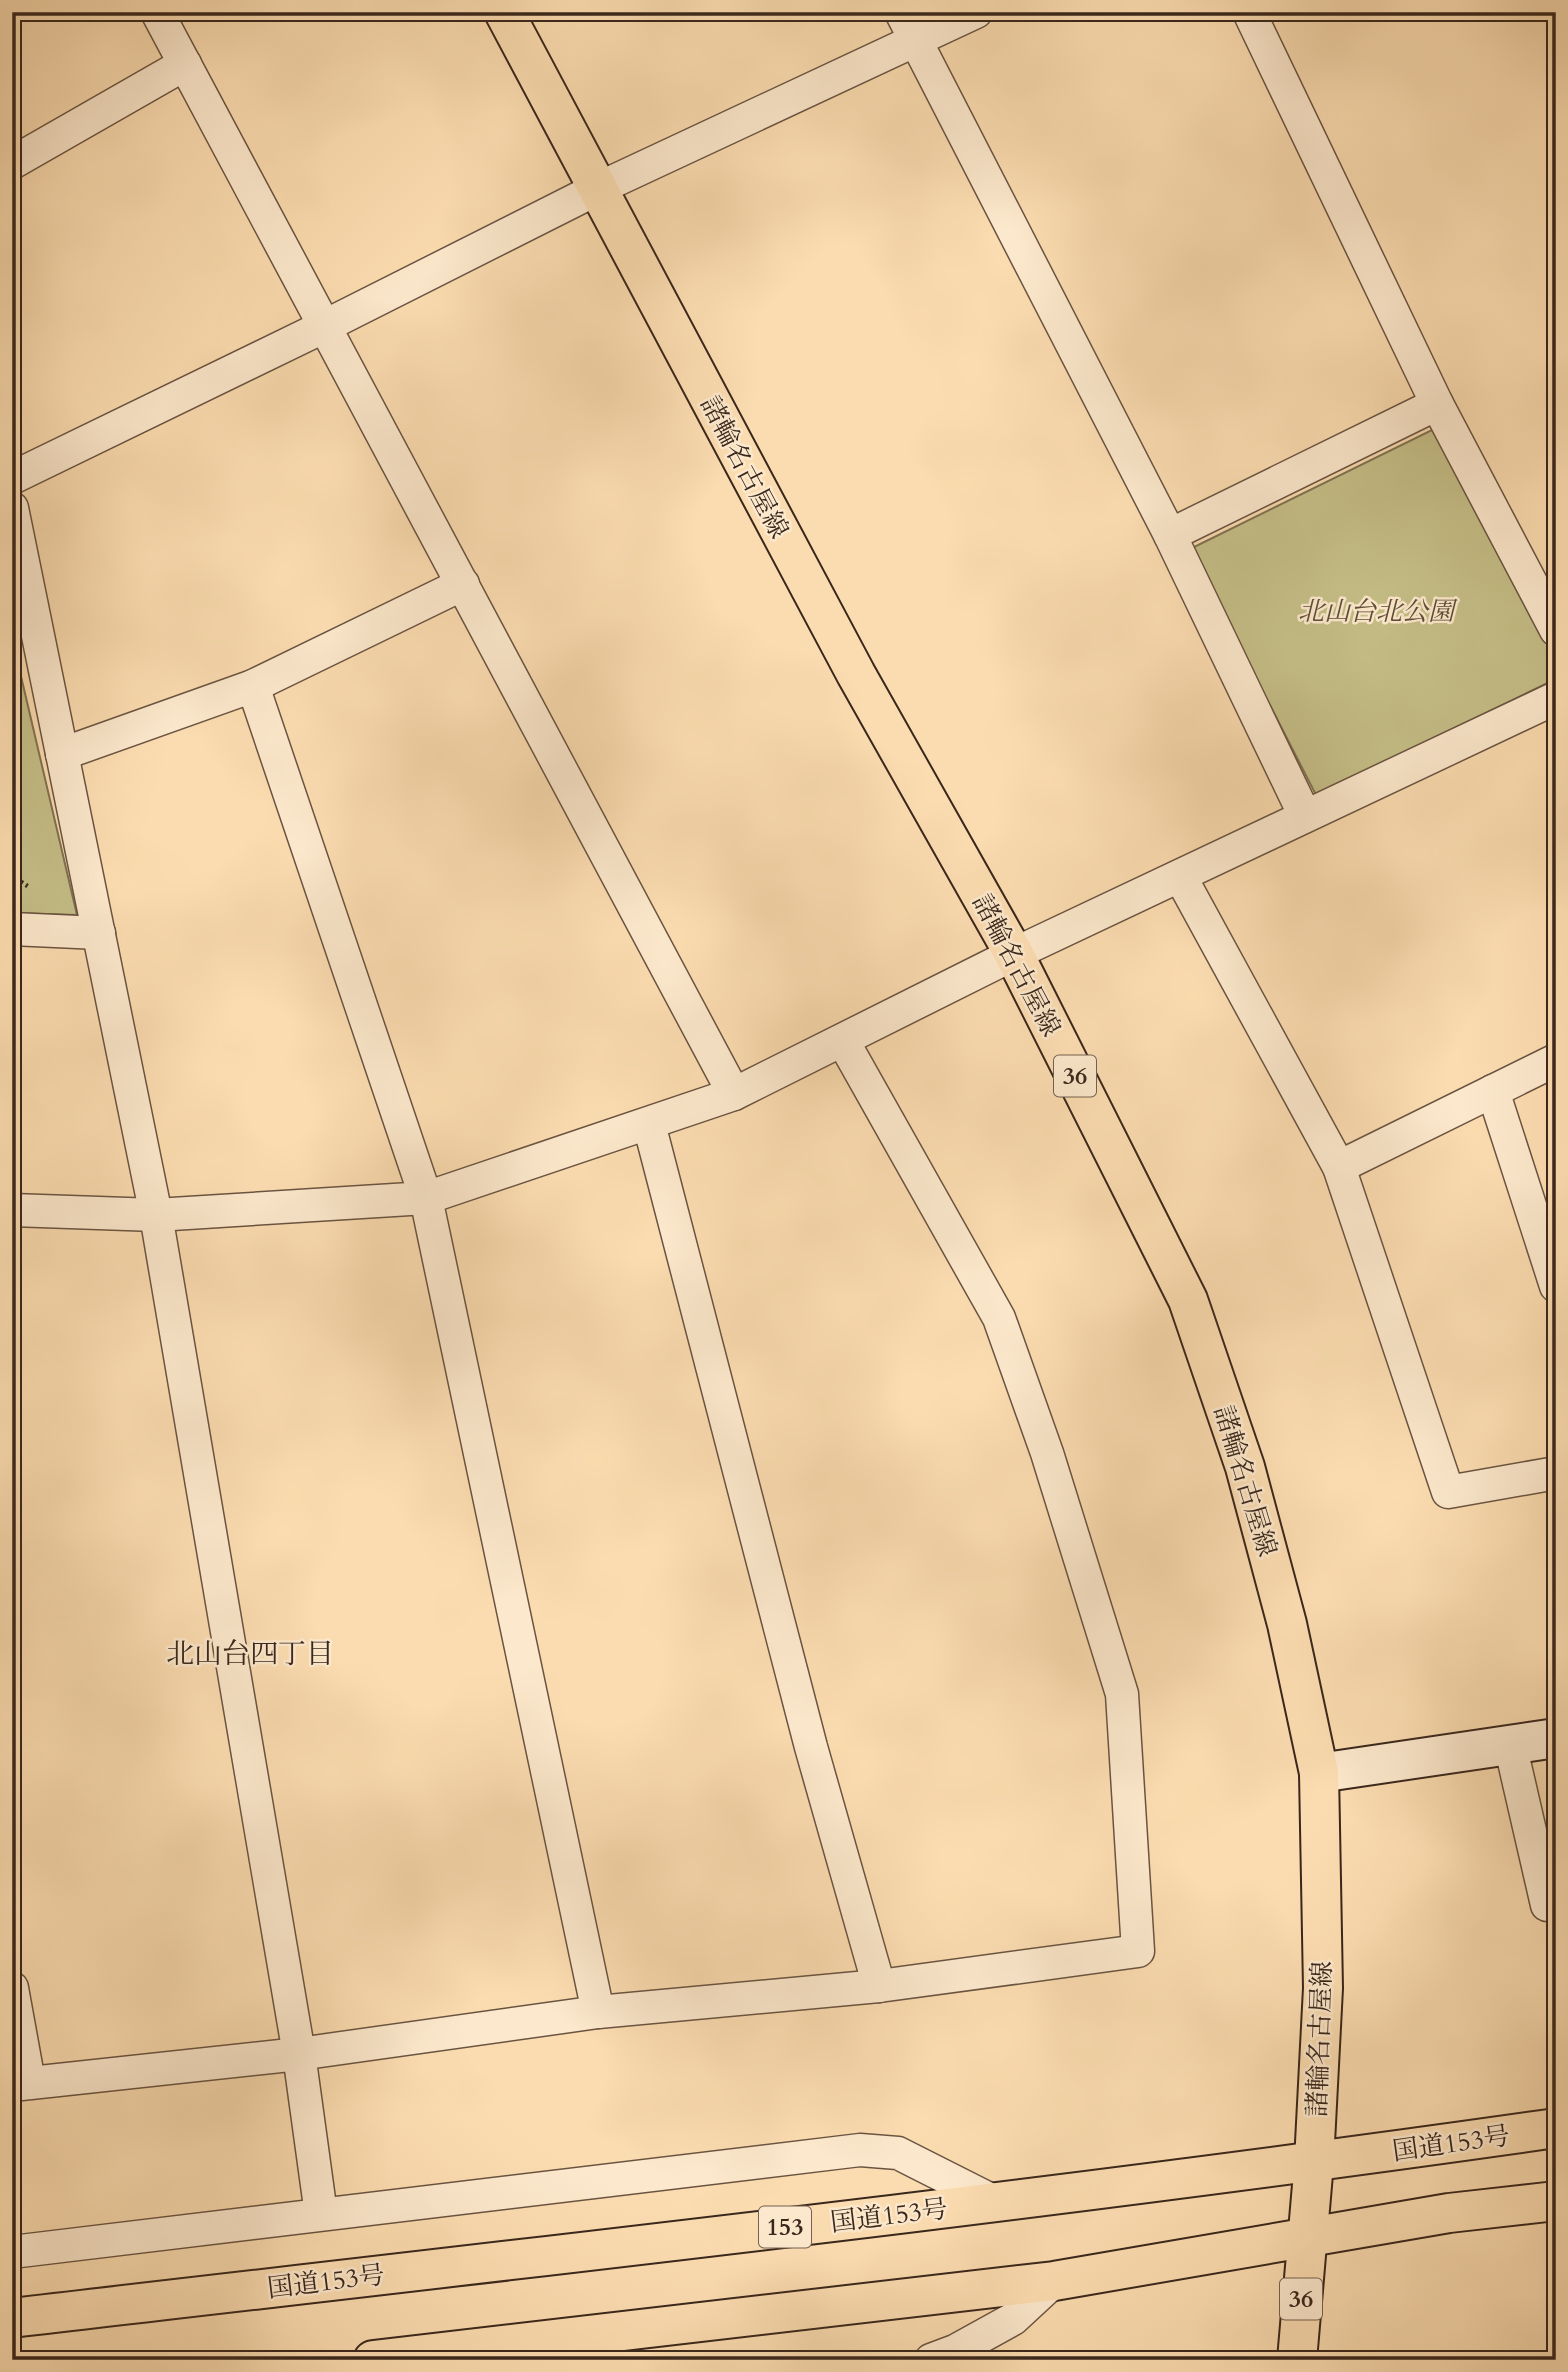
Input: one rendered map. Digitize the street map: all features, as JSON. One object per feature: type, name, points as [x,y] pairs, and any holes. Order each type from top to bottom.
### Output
[{"type":"main road","name":"諸輪名古屋線","points":[[504,12],[856,674],[1014,954],[1188,1300],[1245,1467],[1287,1624],[1319,1773],[1323,1988],[1314,2162],[1306,2238]]},
{"type":"main road","name":"国道153号","points":[[12,2318],[997,2203],[1556,2128]]},
{"type":"main road","points":[[373,2360],[1054,2281],[1449,2213],[1556,2202]]},
{"type":"main road","name":"36","points":[[1297,2360],[1306,2238]]},
{"type":"street","points":[[157,12],[734,1094]]},
{"type":"street","points":[[901,12],[1170,535],[1305,816]]},
{"type":"street","points":[[12,478],[597,190],[976,12]]},
{"type":"street","points":[[1249,12],[1437,404],[1556,629]]},
{"type":"street","points":[[12,163],[185,64]]},
{"type":"street","points":[[1170,535],[1437,404]]},
{"type":"street","points":[[12,508],[156,1215],[299,2053],[321,2214]]},
{"type":"street","points":[[62,754],[253,686],[463,584]]},
{"type":"street","points":[[253,686],[426,1198],[598,2011]]},
{"type":"street","points":[[12,1210],[156,1215],[426,1198],[734,1094],[1014,954],[1556,698]]},
{"type":"street","points":[[1180,876],[1339,1167],[1448,1492],[1556,1473]]},
{"type":"street","points":[[12,929],[99,933]]},
{"type":"street","points":[[12,1988],[21,2083],[299,2053],[598,2011],[879,1986],[1138,1951],[1122,1694],[1047,1453],[999,1318],[843,1041]]},
{"type":"street","points":[[1339,1167],[1556,1060]]},
{"type":"street","points":[[1493,1091],[1556,1286]]},
{"type":"street","points":[[649,1124],[811,1747],[879,1986]]},
{"type":"street","points":[[1319,1773],[1556,1738]]},
{"type":"street","points":[[1510,1744],[1547,1905],[1556,1904]]},
{"type":"street","points":[[12,2252],[860,2150],[898,2153],[997,2203]]},
{"type":"street","points":[[931,2360],[955,2351],[1013,2319],[1054,2281]]},
{"type":"path","points":[[12,876],[29,887]]},
{"type":"green space","name":"北山台北公園","points":[[1436,428],[1556,656],[1556,679],[1316,795],[1190,549]]},
{"type":"green space","points":[[12,638],[77,915],[12,913]]},
{"type":"district","name":"北山台四丁目","points":[[250,1653]]}]
